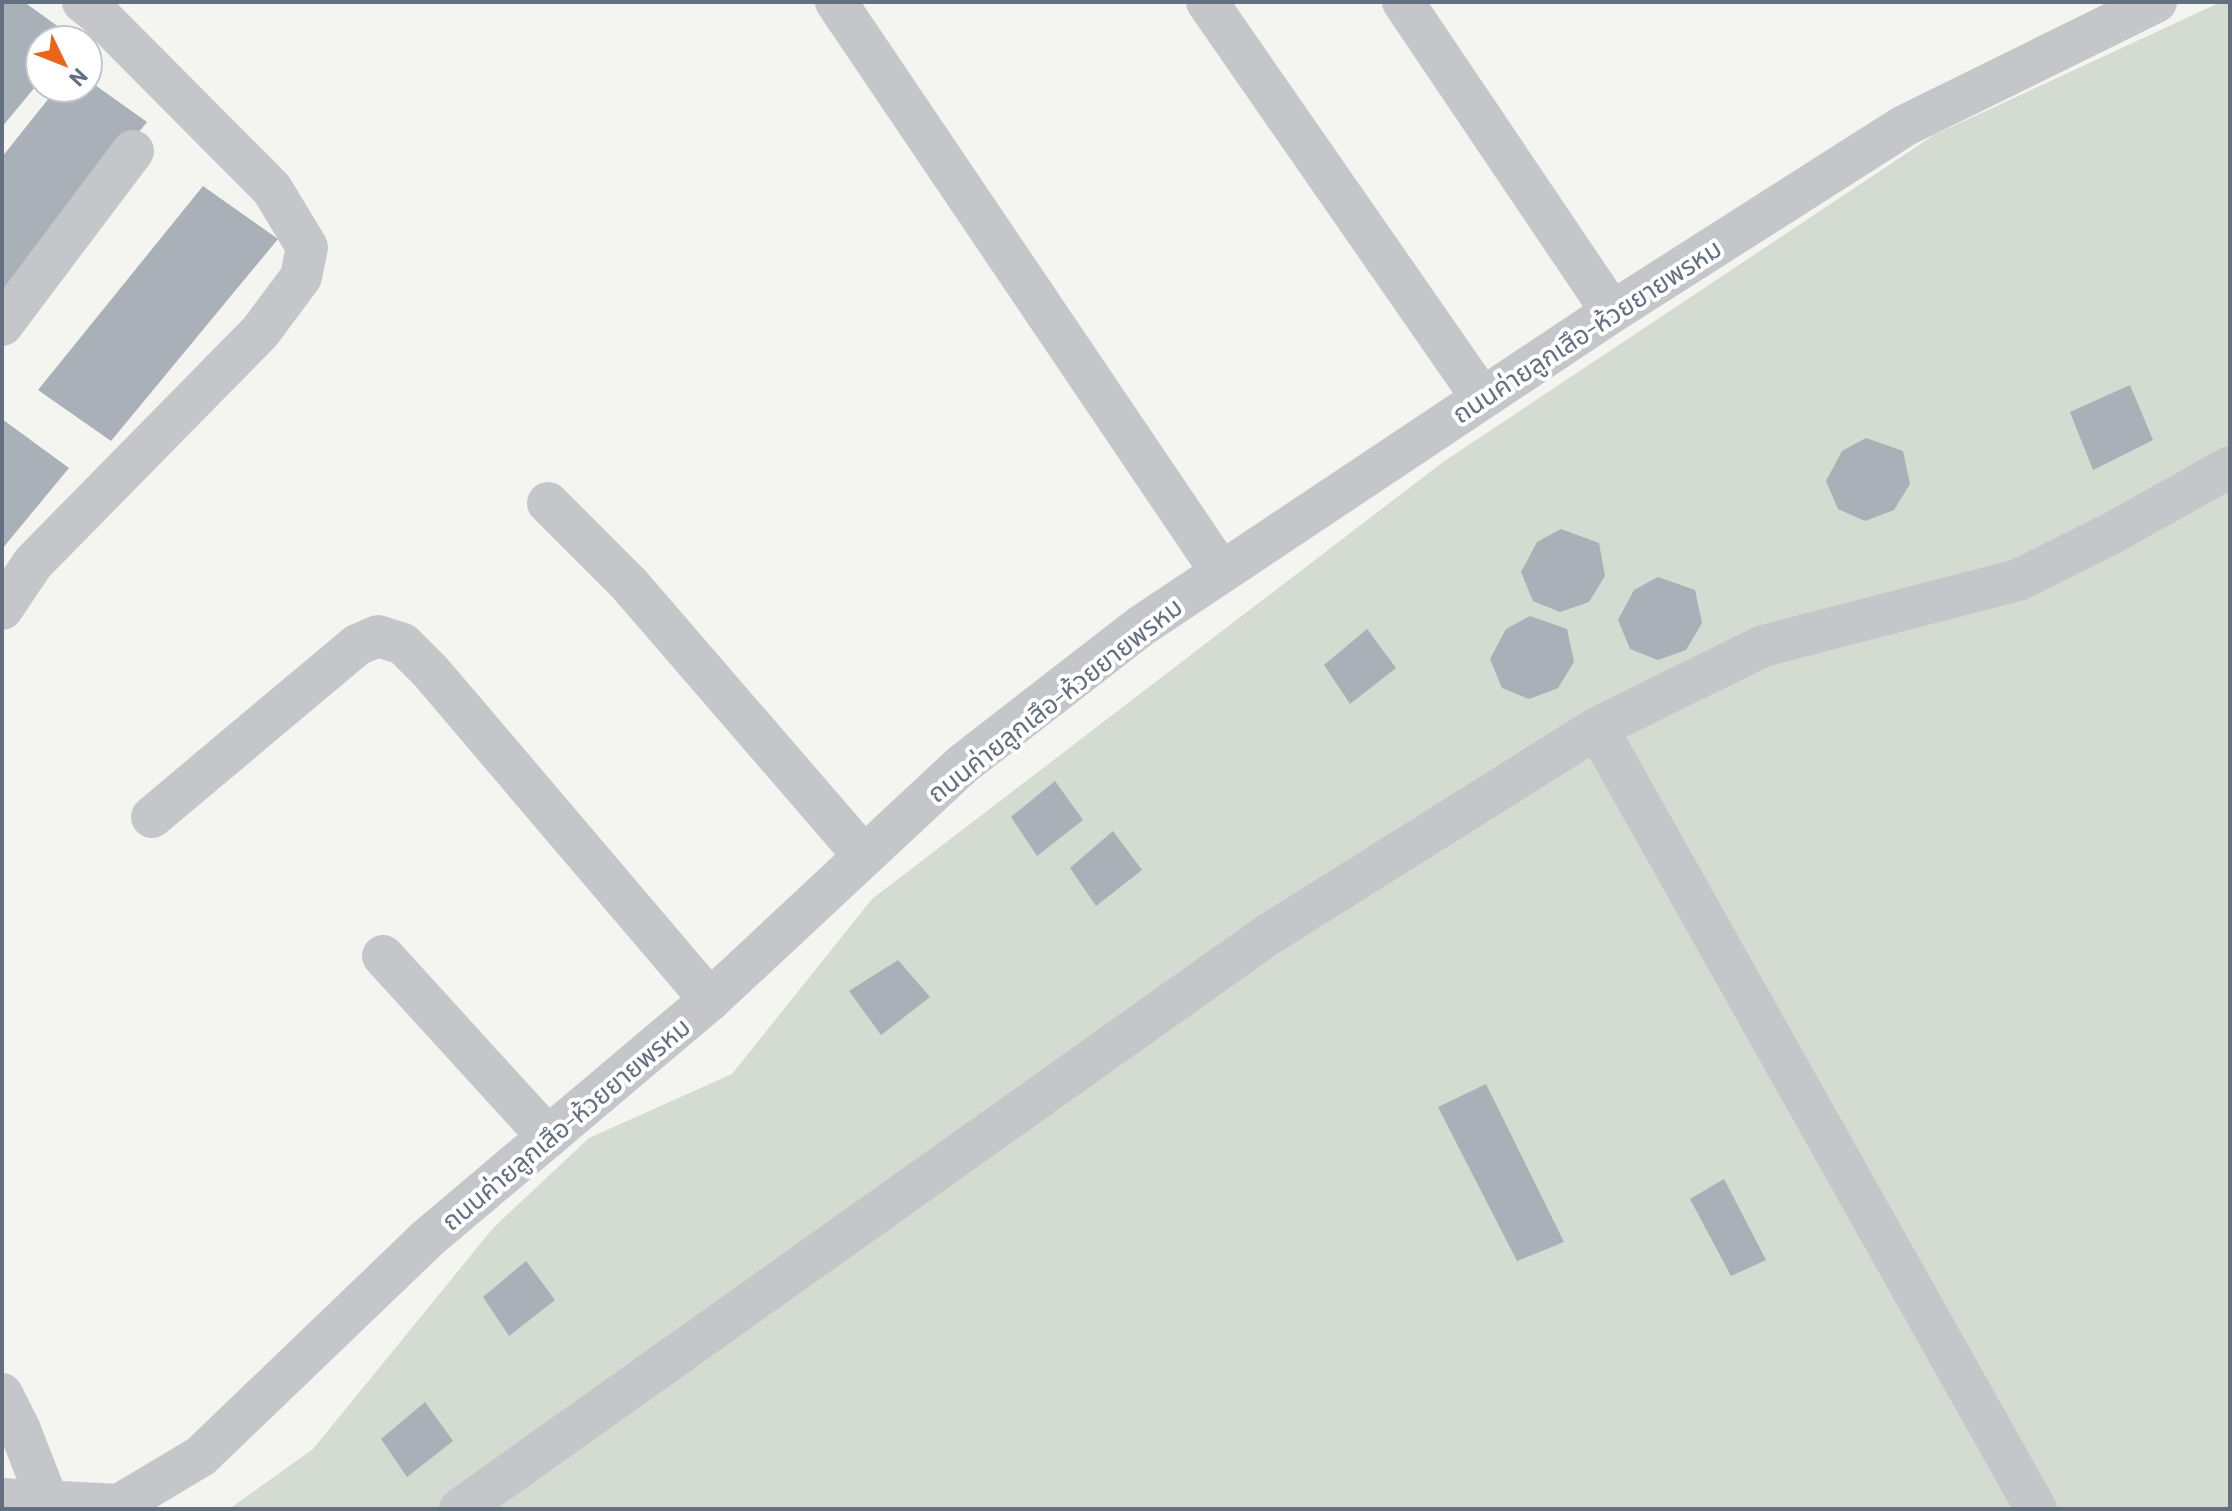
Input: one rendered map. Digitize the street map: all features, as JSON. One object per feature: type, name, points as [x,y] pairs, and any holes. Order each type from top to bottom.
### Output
[{"type":"street","points":[[2,609],[33,563],[260,332],[301,277],[307,247],[272,189],[83,2]]},
{"type":"street","points":[[836,2],[1221,572]]},
{"type":"street","points":[[1207,2],[1482,398]]},
{"type":"street","points":[[1403,2],[1612,312]]},
{"type":"street","name":"ถนนค่ายลูกเสึอ-ห้วยยายพรหม","points":[[2,1499],[119,1505],[201,1456],[428,1238],[710,1000],[963,764],[1141,626],[1612,312],[1904,126],[2156,2]]},
{"type":"street","points":[[2,325],[133,151]]},
{"type":"street","points":[[460,1509],[1266,936],[1597,728],[1763,646],[2018,580],[2114,532],[2230,467]]},
{"type":"street","points":[[548,503],[629,584],[864,856]]},
{"type":"street","points":[[152,817],[357,645],[378,636],[403,644],[431,672],[710,1000]]},
{"type":"street","points":[[1597,728],[2036,1509]]},
{"type":"street","points":[[383,956],[548,1137]]},
{"type":"street","points":[[2,1394],[20,1430],[48,1502]]},
{"type":"shaded area","points":[[2221,2],[2230,2],[2230,1509],[229,1509],[313,1449],[494,1227],[589,1138],[732,1074],[872,899],[1443,462],[1934,135]]},
{"type":"building","points":[[2,2],[24,2],[55,24],[24,24],[24,100],[2,127]]},
{"type":"building","points":[[104,91],[147,122],[2,298],[2,157],[44,104],[104,104]]},
{"type":"building","points":[[203,186],[278,239],[111,441],[38,390]]},
{"type":"building","points":[[2130,385],[2153,440],[2093,470],[2070,412]]},
{"type":"building","points":[[2,419],[69,468],[2,549]]},
{"type":"building","points":[[1866,438],[1903,451],[1910,484],[1894,510],[1865,521],[1838,509],[1826,481],[1842,451]]},
{"type":"building","points":[[1561,529],[1599,543],[1605,576],[1589,602],[1560,612],[1533,601],[1521,572],[1537,542]]},
{"type":"building","points":[[1658,577],[1695,590],[1702,623],[1686,650],[1658,660],[1630,649],[1618,620],[1634,590]]},
{"type":"building","points":[[1530,616],[1567,629],[1574,662],[1558,688],[1529,699],[1502,688],[1490,659],[1506,629]]},
{"type":"building","points":[[1367,629],[1396,668],[1350,704],[1324,665]]},
{"type":"building","points":[[1055,781],[1083,820],[1037,856],[1011,817]]},
{"type":"building","points":[[1113,831],[1142,870],[1096,906],[1070,868]]},
{"type":"building","points":[[898,960],[930,997],[881,1035],[849,991]]},
{"type":"building","points":[[1486,1084],[1564,1242],[1517,1261],[1438,1107]]},
{"type":"building","points":[[1724,1179],[1766,1260],[1731,1276],[1690,1199]]},
{"type":"building","points":[[526,1261],[555,1300],[509,1336],[483,1297]]},
{"type":"building","points":[[425,1402],[453,1441],[407,1477],[381,1439]]}]
